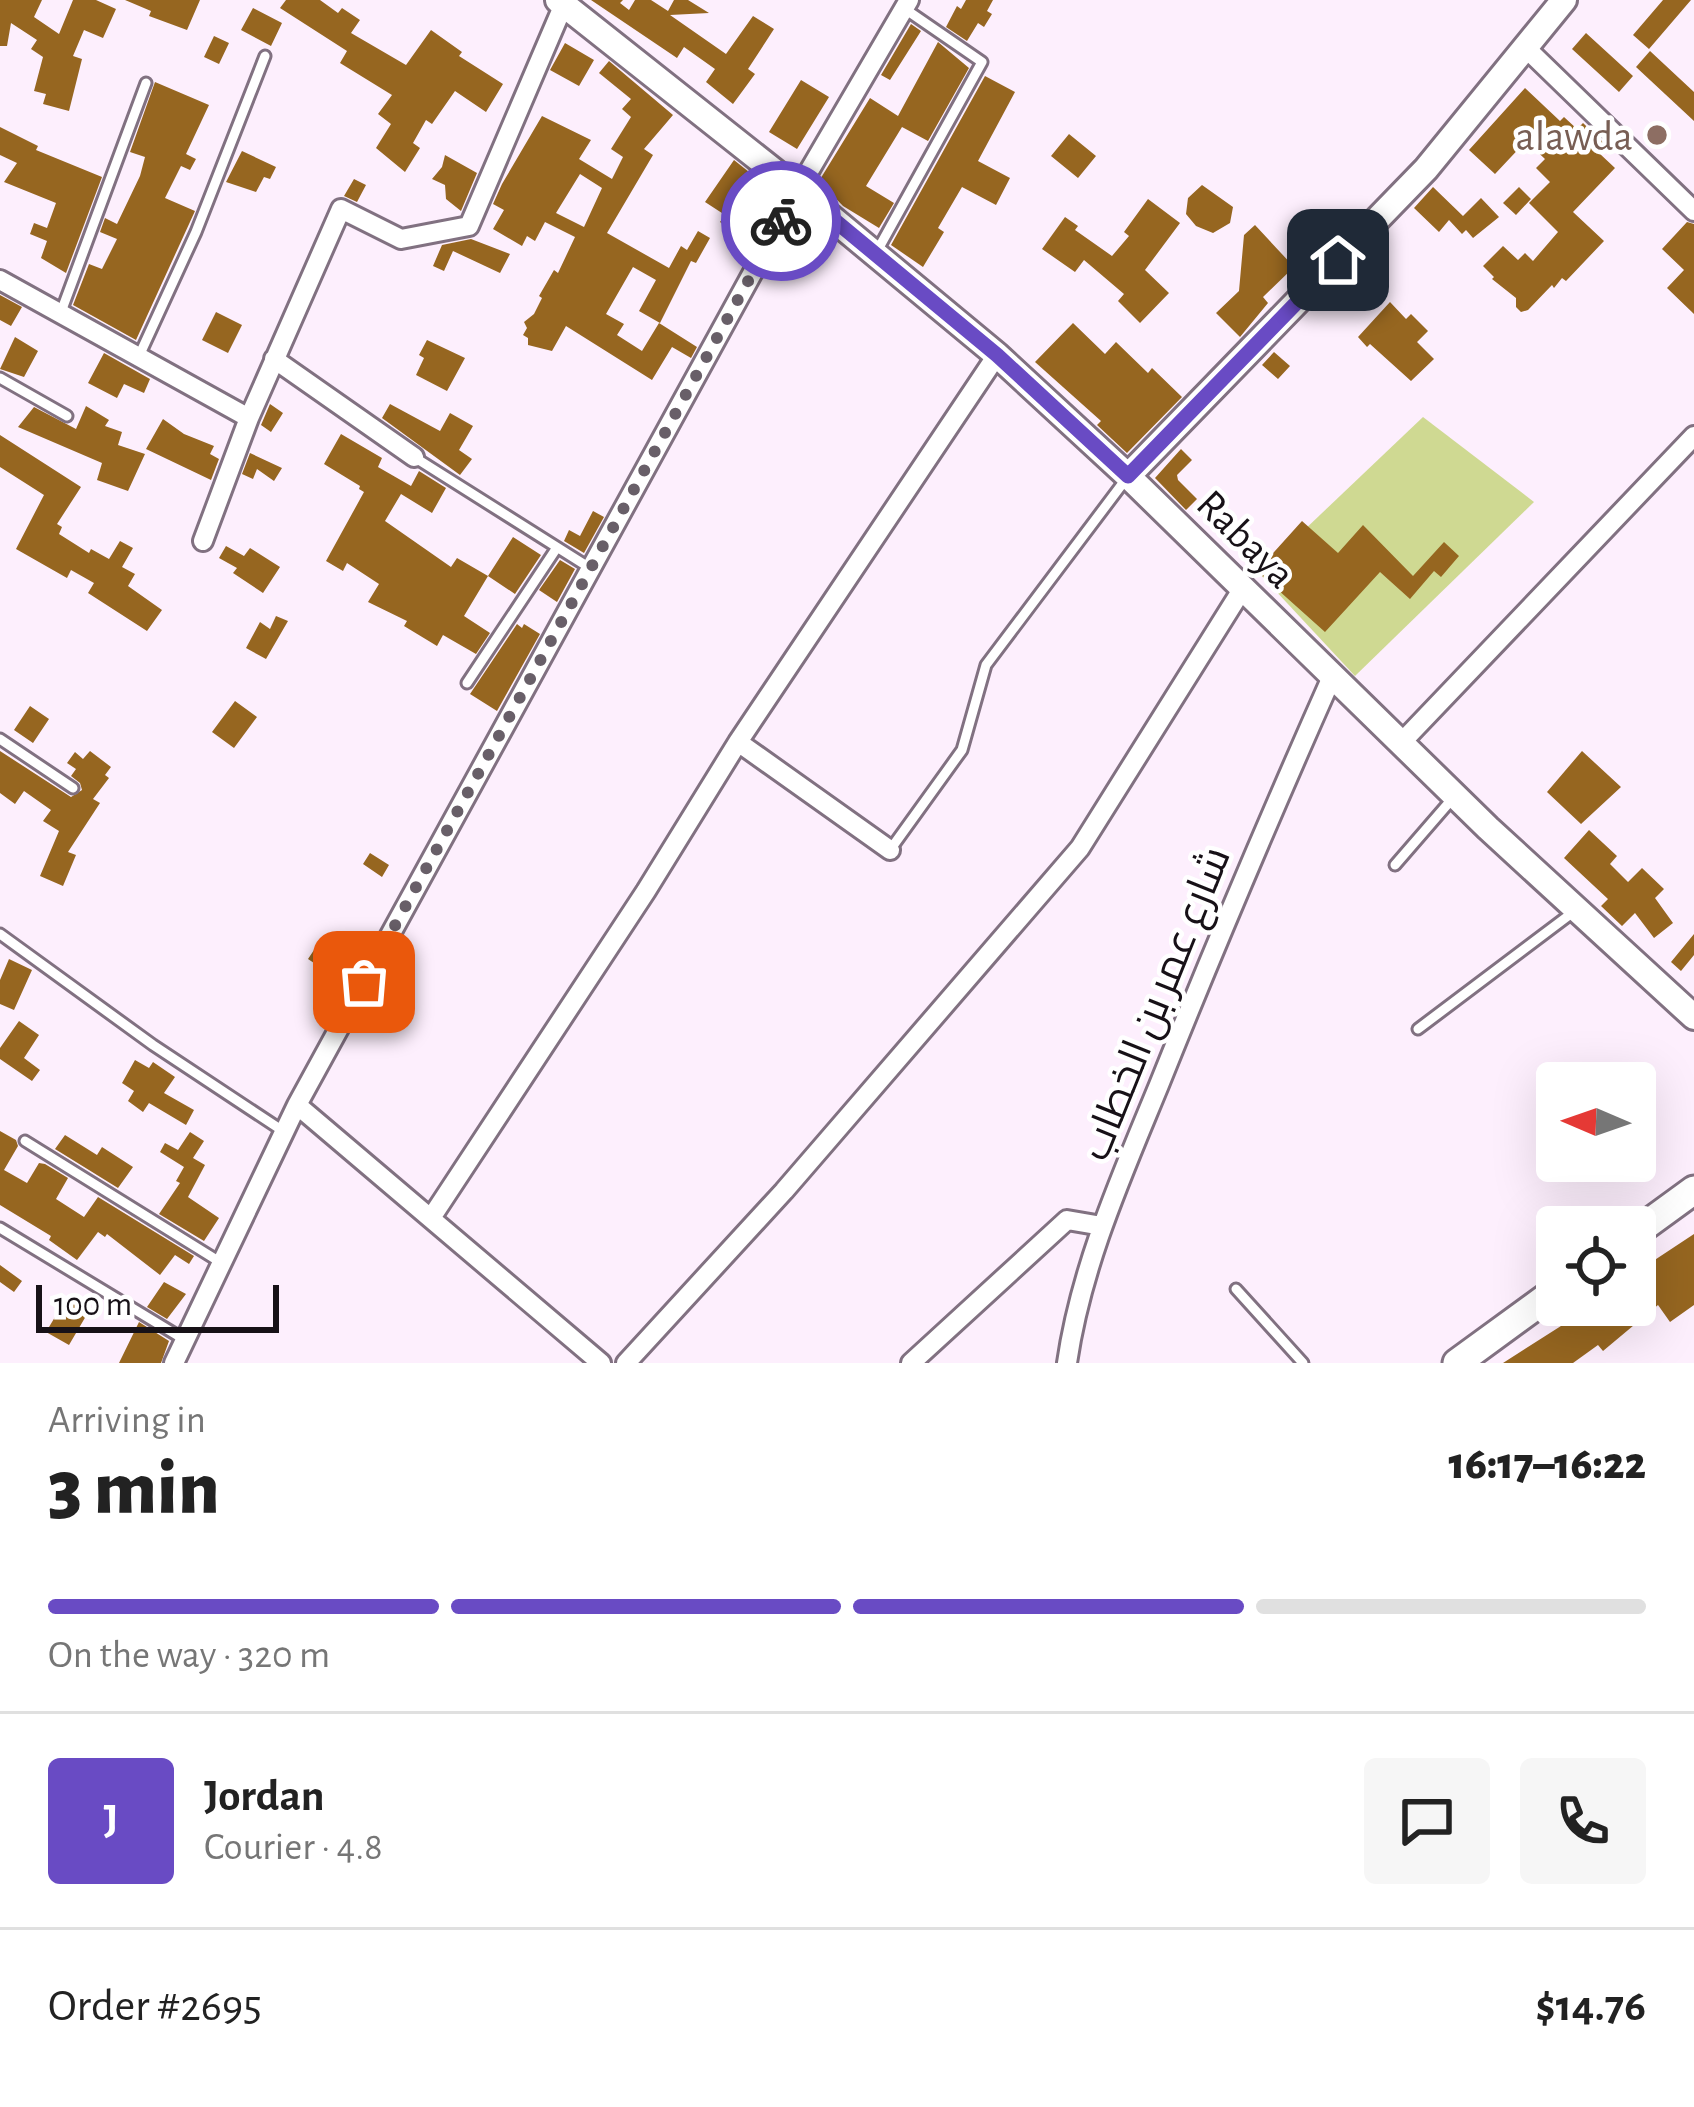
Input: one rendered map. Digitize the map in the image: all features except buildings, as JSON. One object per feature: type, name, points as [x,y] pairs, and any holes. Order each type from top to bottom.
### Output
[{"type":"main road","points":[[1656,1218],[1694,1190]]},
{"type":"main road","points":[[1456,1363],[1536,1304]]},
{"type":"street","points":[[1128,476],[1426,169],[1564,0]]},
{"type":"street","points":[[203,541],[249,418],[341,209],[401,239],[469,226],[561,2]]},
{"type":"street","name":"Rabaya","points":[[561,2],[997,355],[1128,476],[1331,679],[1694,1017]]},
{"type":"street","points":[[174,1363],[283,1130],[798,190],[906,4]]},
{"type":"street","points":[[1527,49],[1694,211]]},
{"type":"street","points":[[0,280],[249,418]]},
{"type":"street","points":[[431,1218],[738,742],[997,355]]},
{"type":"street","points":[[274,359],[414,457]]},
{"type":"street","points":[[1401,743],[1694,436]]},
{"type":"street","points":[[626,1363],[784,1191],[1080,848],[1243,588]]},
{"type":"street","name":"شارع عمر بن الخطاب","points":[[1067,1363],[1102,1226],[1228,911],[1331,679]]},
{"type":"street","points":[[738,742],[890,850]]},
{"type":"street","points":[[297,1105],[601,1363]]},
{"type":"street","points":[[911,1363],[1067,1220],[1102,1226]]},
{"type":"lane","points":[[876,254],[982,62],[906,4]]},
{"type":"lane","points":[[139,356],[196,232],[265,56]]},
{"type":"lane","points":[[61,312],[146,83]]},
{"type":"lane","points":[[0,378],[67,416]]},
{"type":"lane","points":[[414,457],[590,568]]},
{"type":"lane","points":[[890,850],[962,750],[986,665],[1128,476]]},
{"type":"lane","points":[[467,683],[556,549]]},
{"type":"lane","points":[[0,739],[73,788]]},
{"type":"lane","points":[[1395,865],[1457,794]]},
{"type":"lane","points":[[1418,1029],[1576,910]]},
{"type":"lane","points":[[0,934],[153,1045],[283,1130]]},
{"type":"lane","points":[[25,1141],[220,1262]]},
{"type":"lane","points":[[0,1228],[185,1340]]},
{"type":"lane","points":[[1236,1289],[1303,1363]]},
{"type":"green space","points":[[1423,417],[1534,502],[1355,676],[1259,573]]},
{"type":"way so far","points":[[364,982],[781,221]]},
{"type":"place","name":"alawda","points":[[1657,135]]},
{"type":"route","points":[[781,221],[798,190],[997,355],[1128,476],[1338,260]]}]
